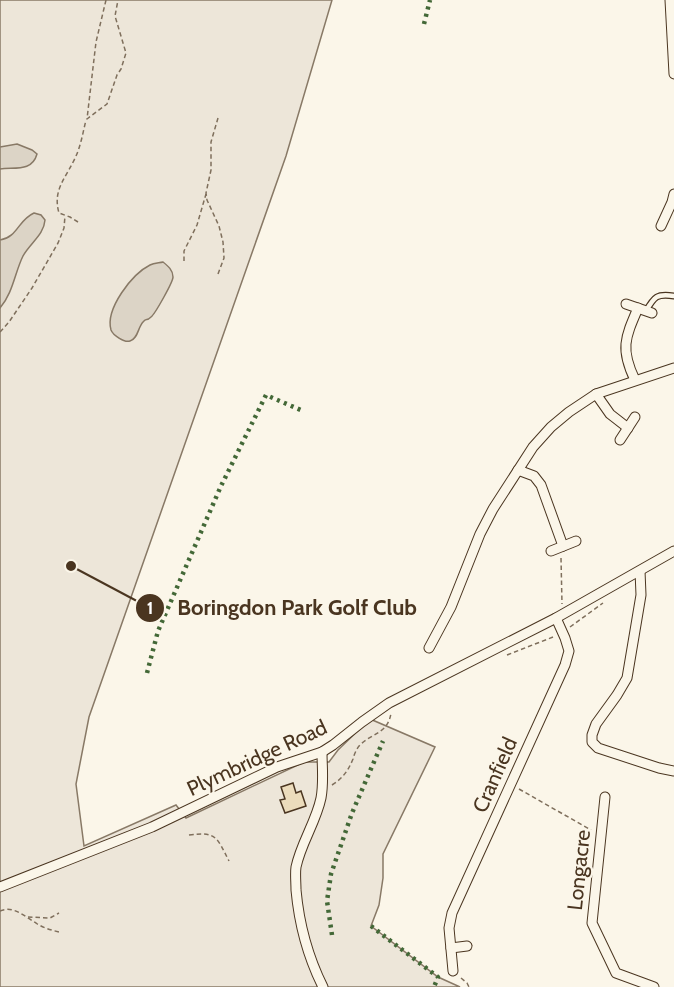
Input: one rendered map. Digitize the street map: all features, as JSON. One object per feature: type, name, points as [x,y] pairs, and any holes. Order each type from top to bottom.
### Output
[{"type":"street","points":[[670,0],[674,74]]},
{"type":"street","points":[[661,226],[674,194]]},
{"type":"street","points":[[626,304],[645,311],[628,331],[625,347],[628,364],[635,380]]},
{"type":"street","points":[[429,648],[451,607],[480,534],[493,509],[533,447],[551,427],[596,394],[674,368]]},
{"type":"street","points":[[596,394],[610,414],[628,428]]},
{"type":"street","points":[[621,440],[635,417]]},
{"type":"street","points":[[518,470],[534,477],[541,484],[563,546]]},
{"type":"street","points":[[551,551],[576,542]]},
{"type":"street","name":"Plymbridge Road","points":[[0,887],[152,827],[277,767],[322,752],[389,704],[559,616],[674,551]]},
{"type":"street","points":[[640,571],[641,595],[627,678],[596,724],[592,742],[597,748],[674,771]]},
{"type":"street","name":"Cranfield","points":[[453,971],[450,928],[452,913],[565,665],[569,651],[559,616]]},
{"type":"street","points":[[322,752],[321,798],[296,867],[295,876],[302,928],[314,968],[323,987]]},
{"type":"street","name":"Longacre","points":[[605,797],[592,923],[616,973],[654,987]]},
{"type":"street","points":[[451,948],[467,946]]},
{"type":"lane","points":[[645,311],[653,298],[661,295],[674,296]]},
{"type":"path","points":[[78,222],[59,213],[56,203],[58,192],[77,154],[87,119],[96,42],[106,0]]},
{"type":"path","points":[[87,119],[107,104],[117,75],[122,69],[126,53],[115,16],[118,0]]},
{"type":"path","points":[[184,261],[184,251],[197,225],[206,193],[211,170],[211,142],[218,118]]},
{"type":"path","points":[[206,193],[223,242],[224,258],[218,274]]},
{"type":"path","points":[[0,332],[32,288],[58,243],[65,216]]},
{"type":"path","points":[[559,616],[561,568]]},
{"type":"path","points":[[563,633],[609,599]]},
{"type":"path","points":[[322,787],[330,786],[342,778],[348,771],[360,745],[385,729],[392,714],[389,704]]},
{"type":"path","points":[[510,784],[601,835]]},
{"type":"path","points":[[189,835],[208,834],[215,837],[221,843],[229,861]]},
{"type":"path","points":[[0,911],[13,910],[36,923],[59,932]]},
{"type":"path","points":[[27,917],[50,918],[59,913]]},
{"type":"path","points":[[453,971],[467,983],[468,987]]},
{"type":"shaded area","points":[[0,0],[332,0],[286,156],[89,717],[76,784],[84,846],[176,805],[186,818],[304,762],[329,762],[370,719],[435,747],[383,854],[383,878],[379,905],[371,926],[438,977],[460,987],[0,987]]},
{"type":"shaded area","points":[[17,144],[37,154],[35,160],[22,168],[0,169],[0,147]]},
{"type":"shaded area","points":[[34,213],[41,215],[45,220],[44,225],[23,256],[8,296],[0,308],[0,240],[11,236],[24,220]]},
{"type":"shaded area","points":[[163,262],[171,270],[173,277],[160,304],[151,317],[141,324],[133,340],[125,341],[119,338],[111,330],[110,322],[116,303],[135,276],[152,264]]},
{"type":"building","points":[[293,783],[296,793],[301,791],[306,806],[285,813],[280,800],[285,799],[281,787]]},
{"type":"hedge","points":[[424,24],[430,0]]},
{"type":"hedge","points":[[147,673],[158,631],[221,486],[266,395],[303,411]]},
{"type":"hedge","points":[[332,935],[327,901],[331,874],[352,813],[383,741]]},
{"type":"hedge","points":[[371,926],[438,977],[434,987]]},
{"type":"place","name":"Boringdon Park Golf Club","points":[[71,566]]}]
